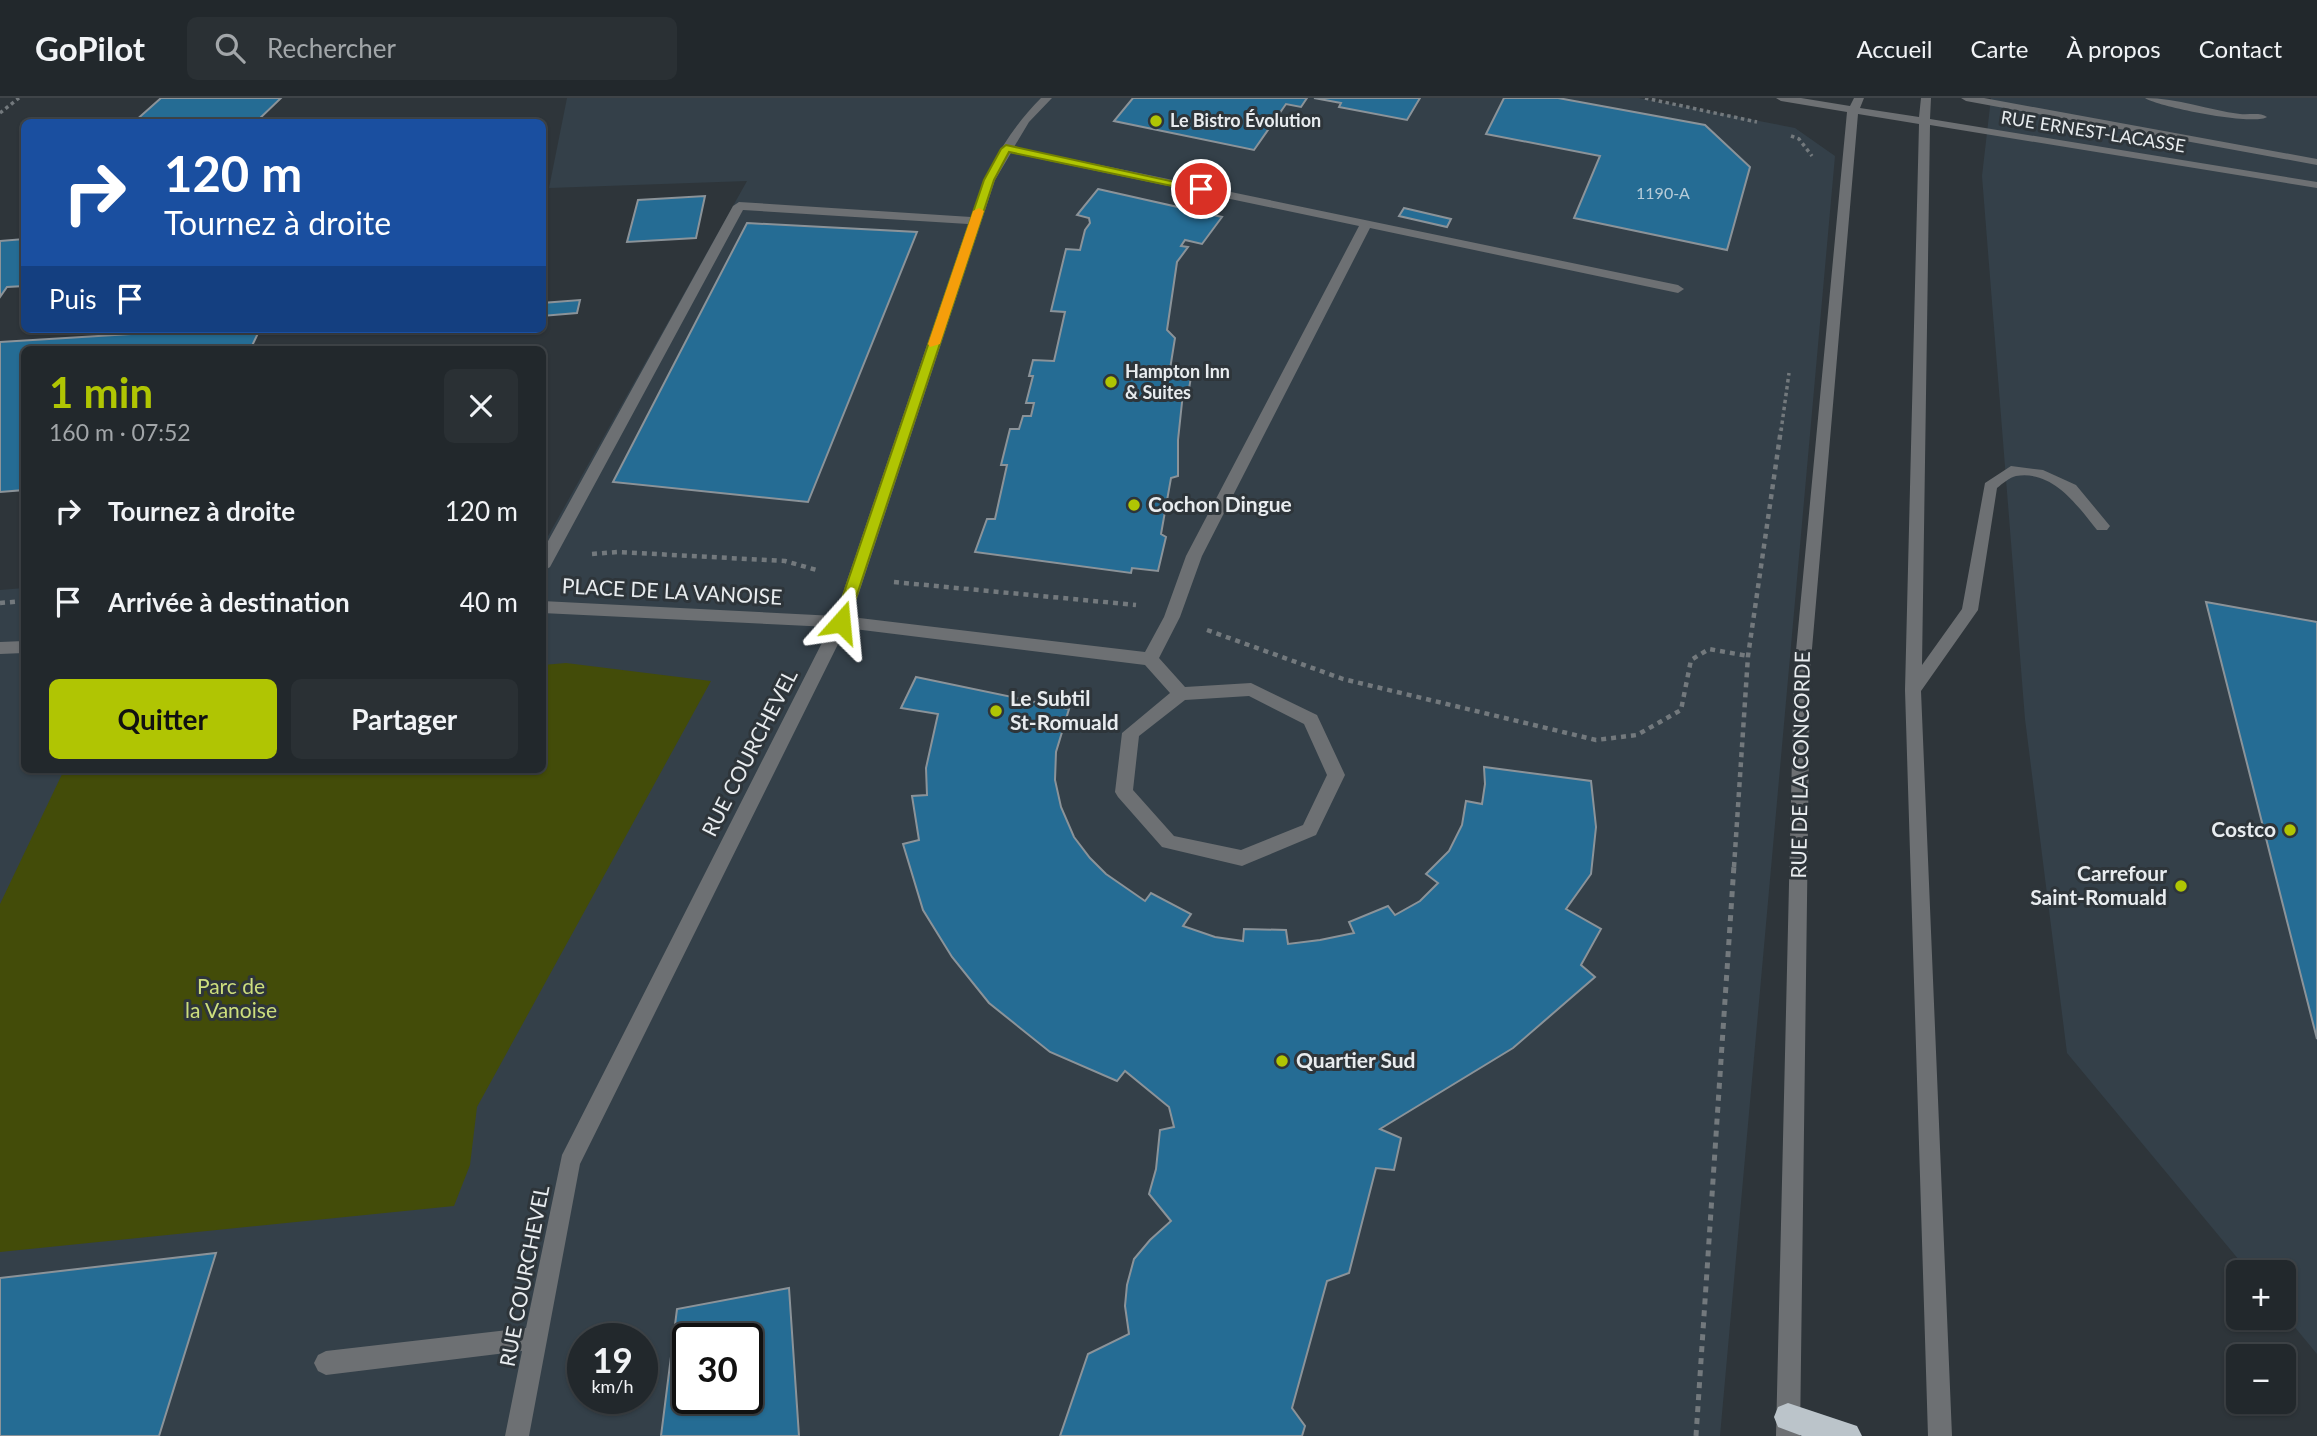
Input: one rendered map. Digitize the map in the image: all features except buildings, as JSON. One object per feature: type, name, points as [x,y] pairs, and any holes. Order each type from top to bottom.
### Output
[{"type":"highway","points":[[1788,1426],[1847,1436]]},
{"type":"street","name":"RUE COURCHEVEL","points":[[517,1436],[570,1162],[841,622],[989,180],[1025,120],[1047,98]]},
{"type":"street","name":"RUE ERNEST-LACASSE","points":[[1782,98],[1856,104],[1924,122],[2317,186]]},
{"type":"street","points":[[1926,98],[1913,690],[1940,1436]]},
{"type":"street","name":"RUE ERNEST-LACASSE","points":[[1966,98],[2317,162]]},
{"type":"street","points":[[2150,98],[2240,117],[2262,117]]},
{"type":"street","name":"RUE DE LA CONCORDE","points":[[1788,1426],[1802,672],[1856,104]]},
{"type":"street","points":[[1006,149],[1678,289]]},
{"type":"street","points":[[546,559],[739,206],[975,221]]},
{"type":"street","points":[[1181,694],[1150,659],[1172,617],[1194,556],[1366,224]]},
{"type":"street","points":[[1913,690],[1970,610],[1990,486],[2011,471],[2038,473],[2071,488],[2102,526]]},
{"type":"street","name":"PLACE DE LA VANOISE","points":[[546,607],[841,622],[1150,659]]},
{"type":"street","points":[[0,649],[21,647]]},
{"type":"street","points":[[1251,689],[1311,720],[1336,775],[1310,830],[1242,858],[1168,842],[1124,792],[1131,733],[1181,694],[1251,689]]},
{"type":"street","points":[[326,1363],[536,1338]]},
{"type":"path","points":[[0,113],[19,98]]},
{"type":"path","points":[[1645,98],[1753,120],[1765,125]]},
{"type":"path","points":[[1787,134],[1799,139],[1819,165]]},
{"type":"path","points":[[1696,1436],[1748,656],[1789,369]]},
{"type":"path","name":"PLACE DE LA VANOISE","points":[[546,561],[618,552],[785,561],[855,580],[1137,606],[1343,679],[1597,740],[1637,735],[1681,710],[1691,660],[1709,649],[1748,656]]},
{"type":"path","points":[[0,603],[21,601]]},
{"type":"shaded area","points":[[567,98],[1639,98],[1795,128],[1835,156],[1720,1436],[0,1436],[0,590],[21,588],[21,773],[546,773],[546,540],[747,181],[549,188]]},
{"type":"shaded area","name":"Carrefour Saint-Romuald","points":[[1991,98],[2317,98],[2317,1354],[2296,1329],[2296,1260],[2239,1260],[2067,1053],[2025,719],[1982,176]]},
{"type":"green space","name":"Parc de la Vanoise","points":[[566,663],[711,681],[477,1107],[470,1165],[454,1206],[0,1252],[0,904],[63,773],[546,773],[546,665]]},
{"type":"slow traffic","points":[[934,344],[979,211]]},
{"type":"place","name":"Le Bistro Évolution","points":[[1156,121]]},
{"type":"place","name":"Hampton Inn & Suites","points":[[1111,382]]},
{"type":"place","name":"Cochon Dingue","points":[[1134,505]]},
{"type":"place","name":"Le Subtil St-Romuald","points":[[996,711]]},
{"type":"place","name":"Costco","points":[[2290,830]]},
{"type":"place","name":"Carrefour Saint-Romuald","points":[[2181,886]]},
{"type":"place","name":"Quartier Sud","points":[[1282,1061]]},
{"type":"route","points":[[841,622],[989,180],[1006,149],[1201,189]]}]
